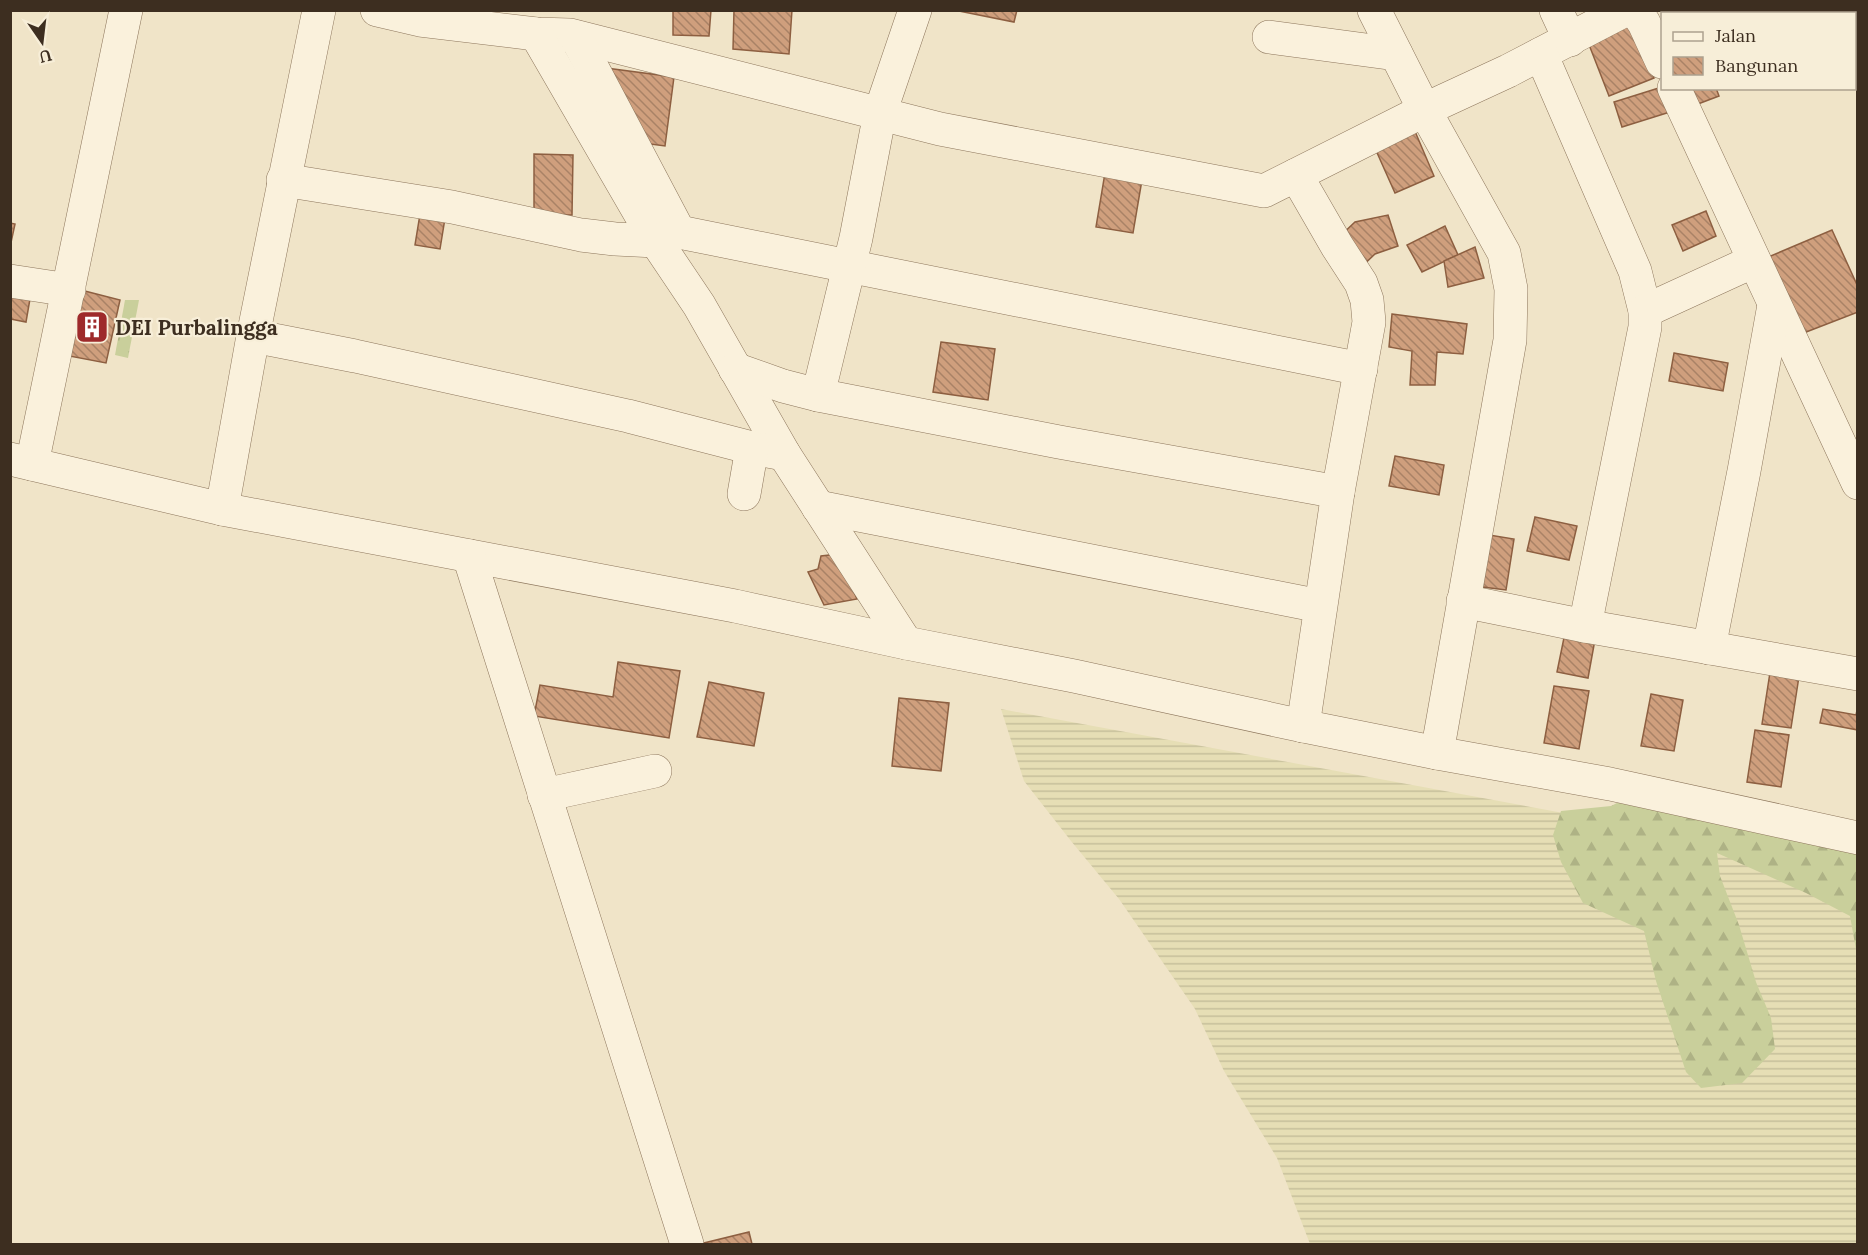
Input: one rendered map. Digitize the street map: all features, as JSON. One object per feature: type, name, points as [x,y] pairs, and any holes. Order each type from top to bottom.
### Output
[{"type":"street","points":[[126,10],[69,290],[21,462],[222,508],[735,606],[1303,726],[1610,784],[1857,838]]},
{"type":"street","points":[[222,508],[283,180],[319,10]]},
{"type":"street","points":[[377,10],[420,20],[558,31],[940,129],[1264,190],[1570,40],[1643,14],[1661,59]]},
{"type":"street","points":[[818,395],[856,238],[880,113],[915,10]]},
{"type":"street","points":[[1374,10],[1425,111],[1504,253],[1511,289],[1510,340],[1437,753]]},
{"type":"street","points":[[1556,10],[1570,40]]},
{"type":"street","points":[[558,31],[668,236],[699,305],[746,373],[768,451],[818,507],[906,643]]},
{"type":"street","points":[[1269,37],[1396,54]]},
{"type":"street","points":[[1541,54],[1635,272],[1645,311],[1645,327],[1585,626]]},
{"type":"street","points":[[1675,90],[1857,483]]},
{"type":"street","points":[[1296,175],[1361,283],[1367,300],[1369,322],[1338,492],[1303,726]]},
{"type":"street","points":[[283,180],[441,205],[581,235],[615,239],[668,236],[848,267],[1361,369]]},
{"type":"street","points":[[1645,311],[1754,261]]},
{"type":"street","points":[[10,280],[69,290]]},
{"type":"street","points":[[1709,648],[1774,305]]},
{"type":"street","points":[[253,336],[628,416],[768,451]]},
{"type":"street","points":[[746,373],[818,395],[1059,442],[1338,492]]},
{"type":"street","points":[[744,494],[768,451]]},
{"type":"street","points":[[818,507],[1320,606]]},
{"type":"street","points":[[469,556],[687,1245]]},
{"type":"street","points":[[1463,601],[1585,626],[1857,674]]},
{"type":"street","points":[[544,795],[655,771]]},
{"type":"shaded area","points":[[1001,709],[1699,838],[1858,894],[1857,1244],[1310,1244],[1277,1158],[1224,1071],[1195,1009],[1119,899],[1024,781]]},
{"type":"green space","points":[[125,300],[139,300],[128,358],[115,355]]},
{"type":"green space","points":[[1641,791],[1857,825],[1857,955],[1850,916],[1806,893],[1717,853],[1720,876],[1739,925],[1756,982],[1771,1018],[1775,1049],[1742,1083],[1701,1088],[1686,1072],[1656,981],[1644,931],[1583,903],[1561,862],[1553,835],[1561,811],[1611,806]]},
{"type":"building","points":[[673,10],[711,10],[709,36],[673,35]]},
{"type":"building","points":[[734,10],[792,10],[789,54],[733,49]]},
{"type":"building","points":[[954,10],[1017,10],[1014,22]]},
{"type":"building","points":[[1775,10],[1809,10],[1810,12],[1775,12]]},
{"type":"building","points":[[1632,19],[1654,78],[1609,96],[1586,37]]},
{"type":"building","points":[[606,68],[674,77],[665,146],[621,140]]},
{"type":"building","points":[[1661,87],[1670,112],[1622,127],[1614,102]]},
{"type":"building","points":[[1683,90],[1717,90],[1719,96],[1690,107]]},
{"type":"building","points":[[1414,129],[1434,176],[1395,193],[1374,146]]},
{"type":"building","points":[[534,154],[573,155],[572,215],[534,215]]},
{"type":"building","points":[[1107,161],[1144,168],[1133,233],[1096,227]]},
{"type":"building","points":[[421,208],[446,212],[440,249],[415,245]]},
{"type":"building","points":[[1706,211],[1716,236],[1683,251],[1672,225]]},
{"type":"building","points":[[1388,215],[1398,246],[1375,254],[1358,270],[1337,239],[1355,222]]},
{"type":"building","points":[[10,223],[15,224],[10,247]]},
{"type":"building","points":[[1445,226],[1458,255],[1422,272],[1407,245]]},
{"type":"building","points":[[1832,230],[1858,287],[1858,312],[1801,334],[1766,258]]},
{"type":"building","points":[[1475,247],[1484,278],[1448,287],[1444,261]]},
{"type":"building","points":[[10,289],[31,293],[26,322],[10,319]]},
{"type":"building","name":"DEI Purbalingga","points":[[77,289],[120,300],[106,363],[64,355]]},
{"type":"building","points":[[1392,314],[1467,324],[1463,354],[1437,352],[1435,385],[1410,385],[1412,351],[1389,347]]},
{"type":"building","points":[[941,342],[995,349],[988,400],[933,392]]},
{"type":"building","points":[[1674,353],[1728,363],[1723,391],[1669,381]]},
{"type":"building","points":[[1395,456],[1444,465],[1439,495],[1389,486]]},
{"type":"building","points":[[1535,517],[1577,526],[1569,560],[1527,551]]},
{"type":"building","points":[[1483,534],[1514,539],[1506,590],[1475,586]]},
{"type":"building","points":[[838,554],[857,599],[824,605],[808,572],[818,569],[821,556]]},
{"type":"building","points":[[1566,628],[1596,634],[1588,678],[1557,672]]},
{"type":"building","points":[[618,662],[680,671],[669,738],[534,716],[540,685],[613,697]]},
{"type":"building","points":[[1771,666],[1800,670],[1791,728],[1762,724]]},
{"type":"building","points":[[709,682],[764,693],[754,746],[697,737]]},
{"type":"building","points":[[1554,686],[1589,691],[1579,749],[1544,743]]},
{"type":"building","points":[[1651,694],[1683,700],[1674,751],[1641,746]]},
{"type":"building","points":[[899,698],[949,703],[941,771],[892,766]]},
{"type":"building","points":[[1858,706],[1858,730],[1820,723],[1823,709],[1856,715]]},
{"type":"building","points":[[1755,730],[1789,735],[1781,787],[1747,782]]},
{"type":"building","points":[[749,1232],[752,1244],[704,1243]]},
{"type":"place","name":"DEI Purbalingga","points":[[92,327]]}]
